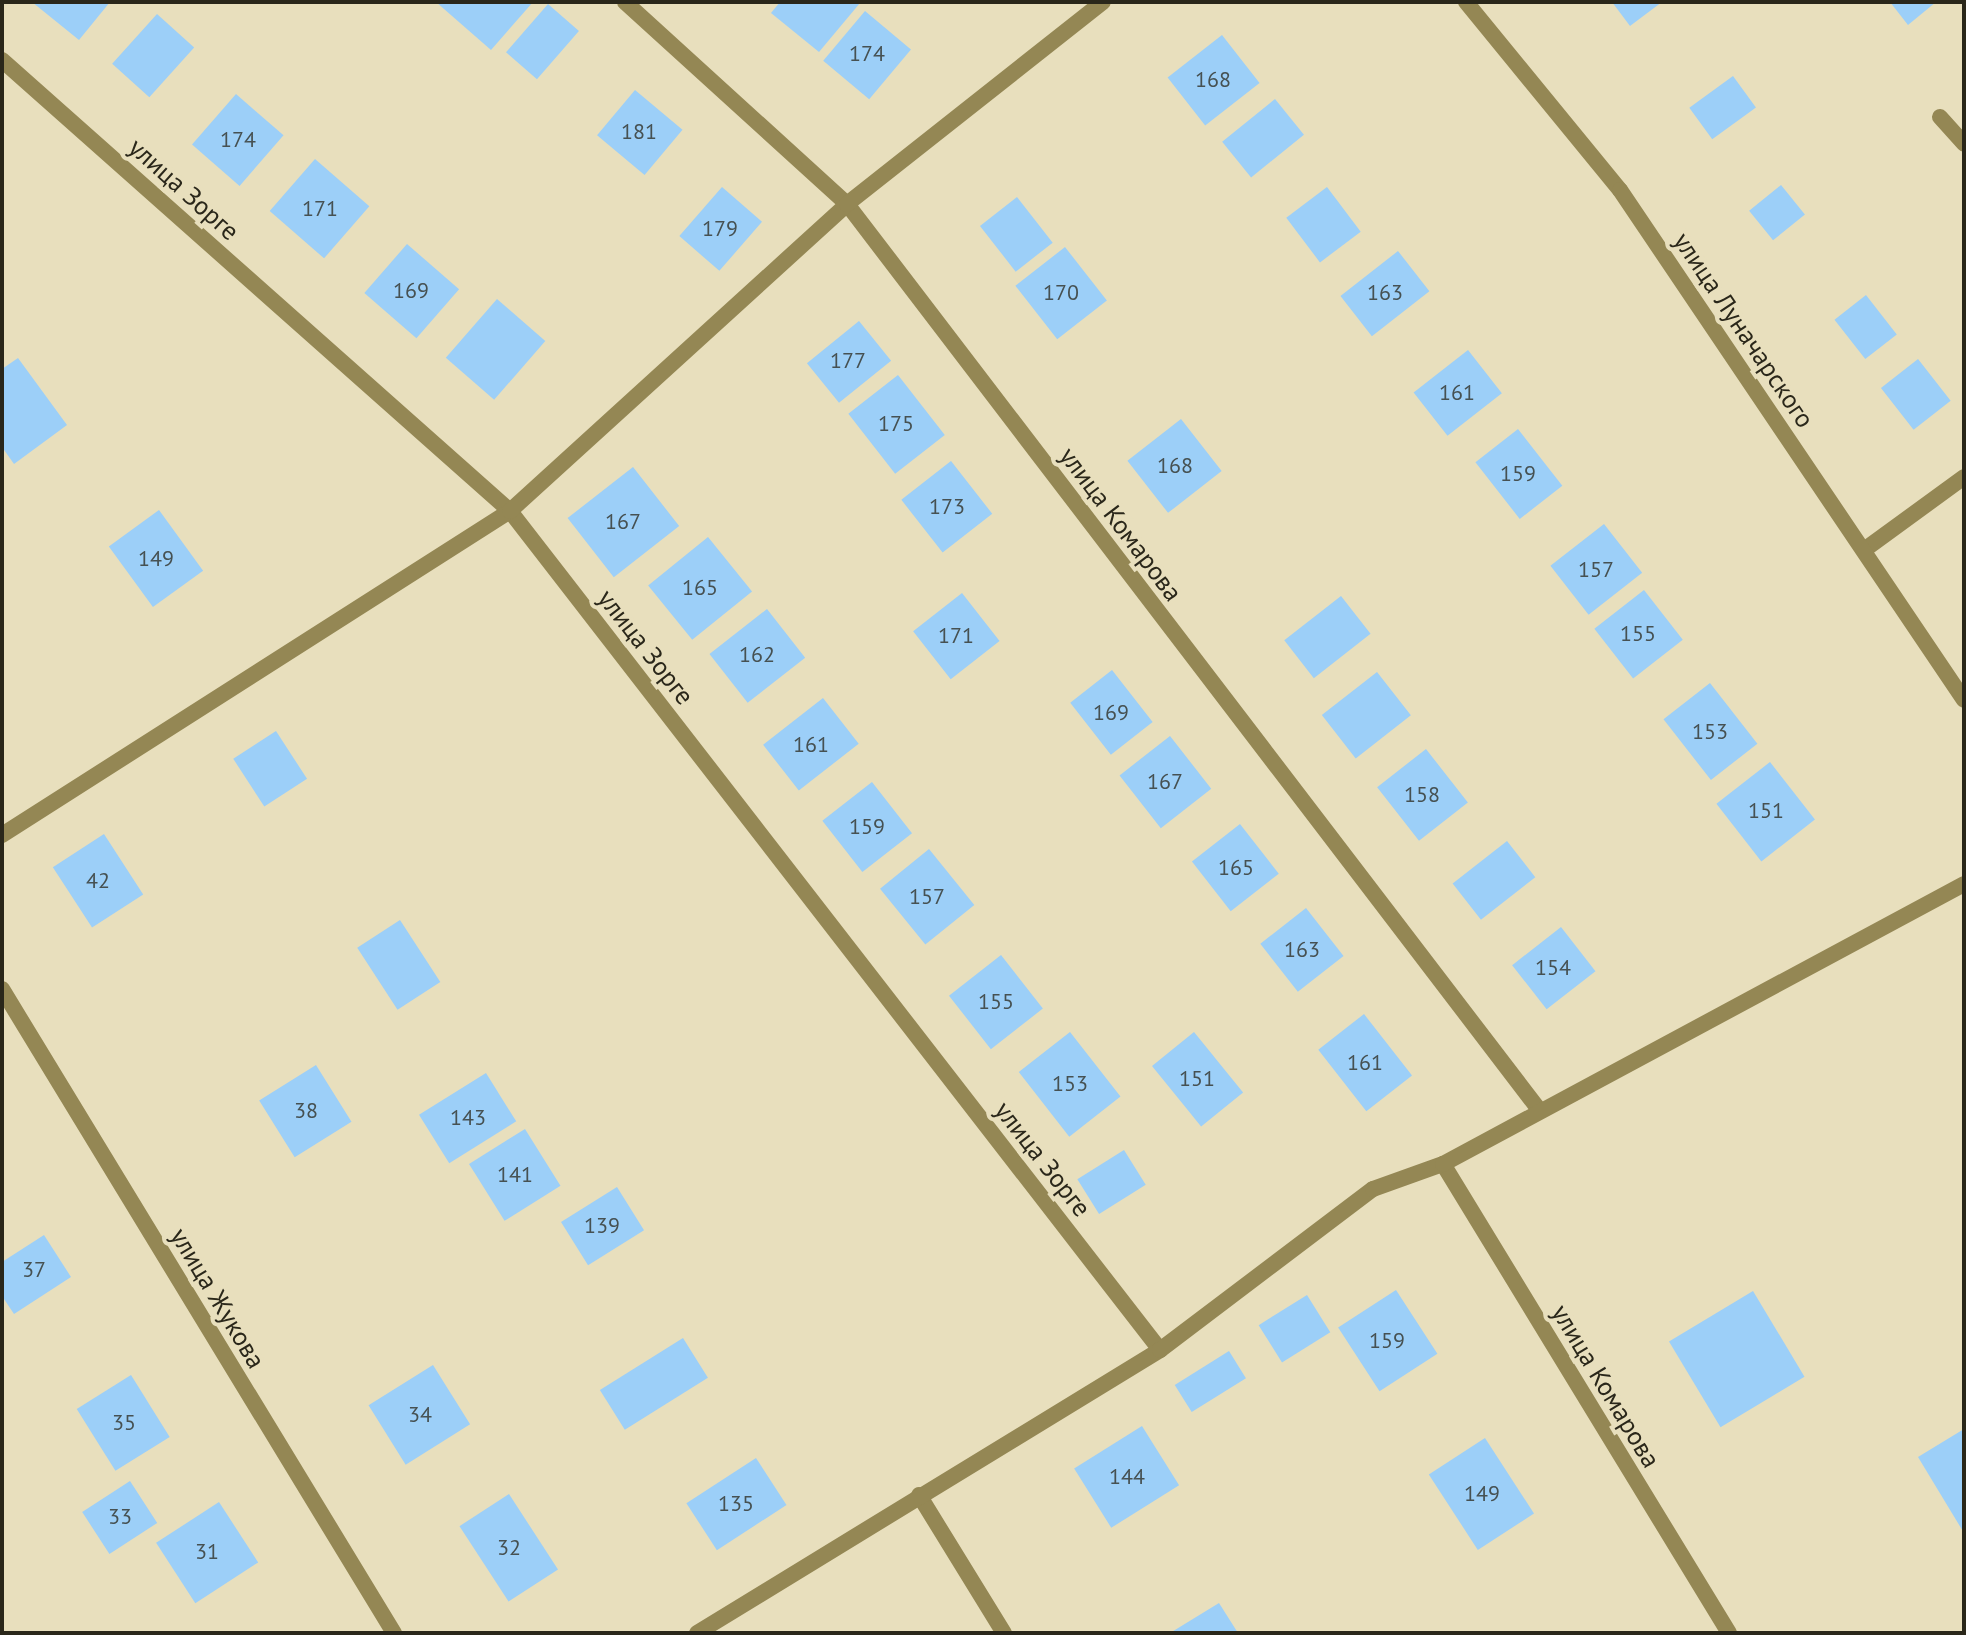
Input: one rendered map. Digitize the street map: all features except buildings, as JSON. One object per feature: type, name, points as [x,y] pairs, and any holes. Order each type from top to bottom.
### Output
[{"type":"street","name":"улица Комарова","points":[[625,2],[847,204],[1540,1111]]},
{"type":"street","points":[[2,835],[510,511],[847,204],[1103,2]]},
{"type":"street","name":"улица Луначарского","points":[[1466,2],[1620,190],[1964,700]]},
{"type":"street","name":"улица Зорге","points":[[2,60],[510,511],[1160,1350]]},
{"type":"street","points":[[1940,117],[1964,144]]},
{"type":"street","points":[[1864,550],[1964,477]]},
{"type":"street","points":[[697,1633],[1160,1350],[1373,1189],[1443,1164],[1964,884]]},
{"type":"street","name":"улица Жукова","points":[[2,989],[394,1633]]},
{"type":"street","name":"улица Комарова","points":[[1443,1164],[1729,1633]]},
{"type":"street","points":[[919,1495],[1004,1633]]}]
